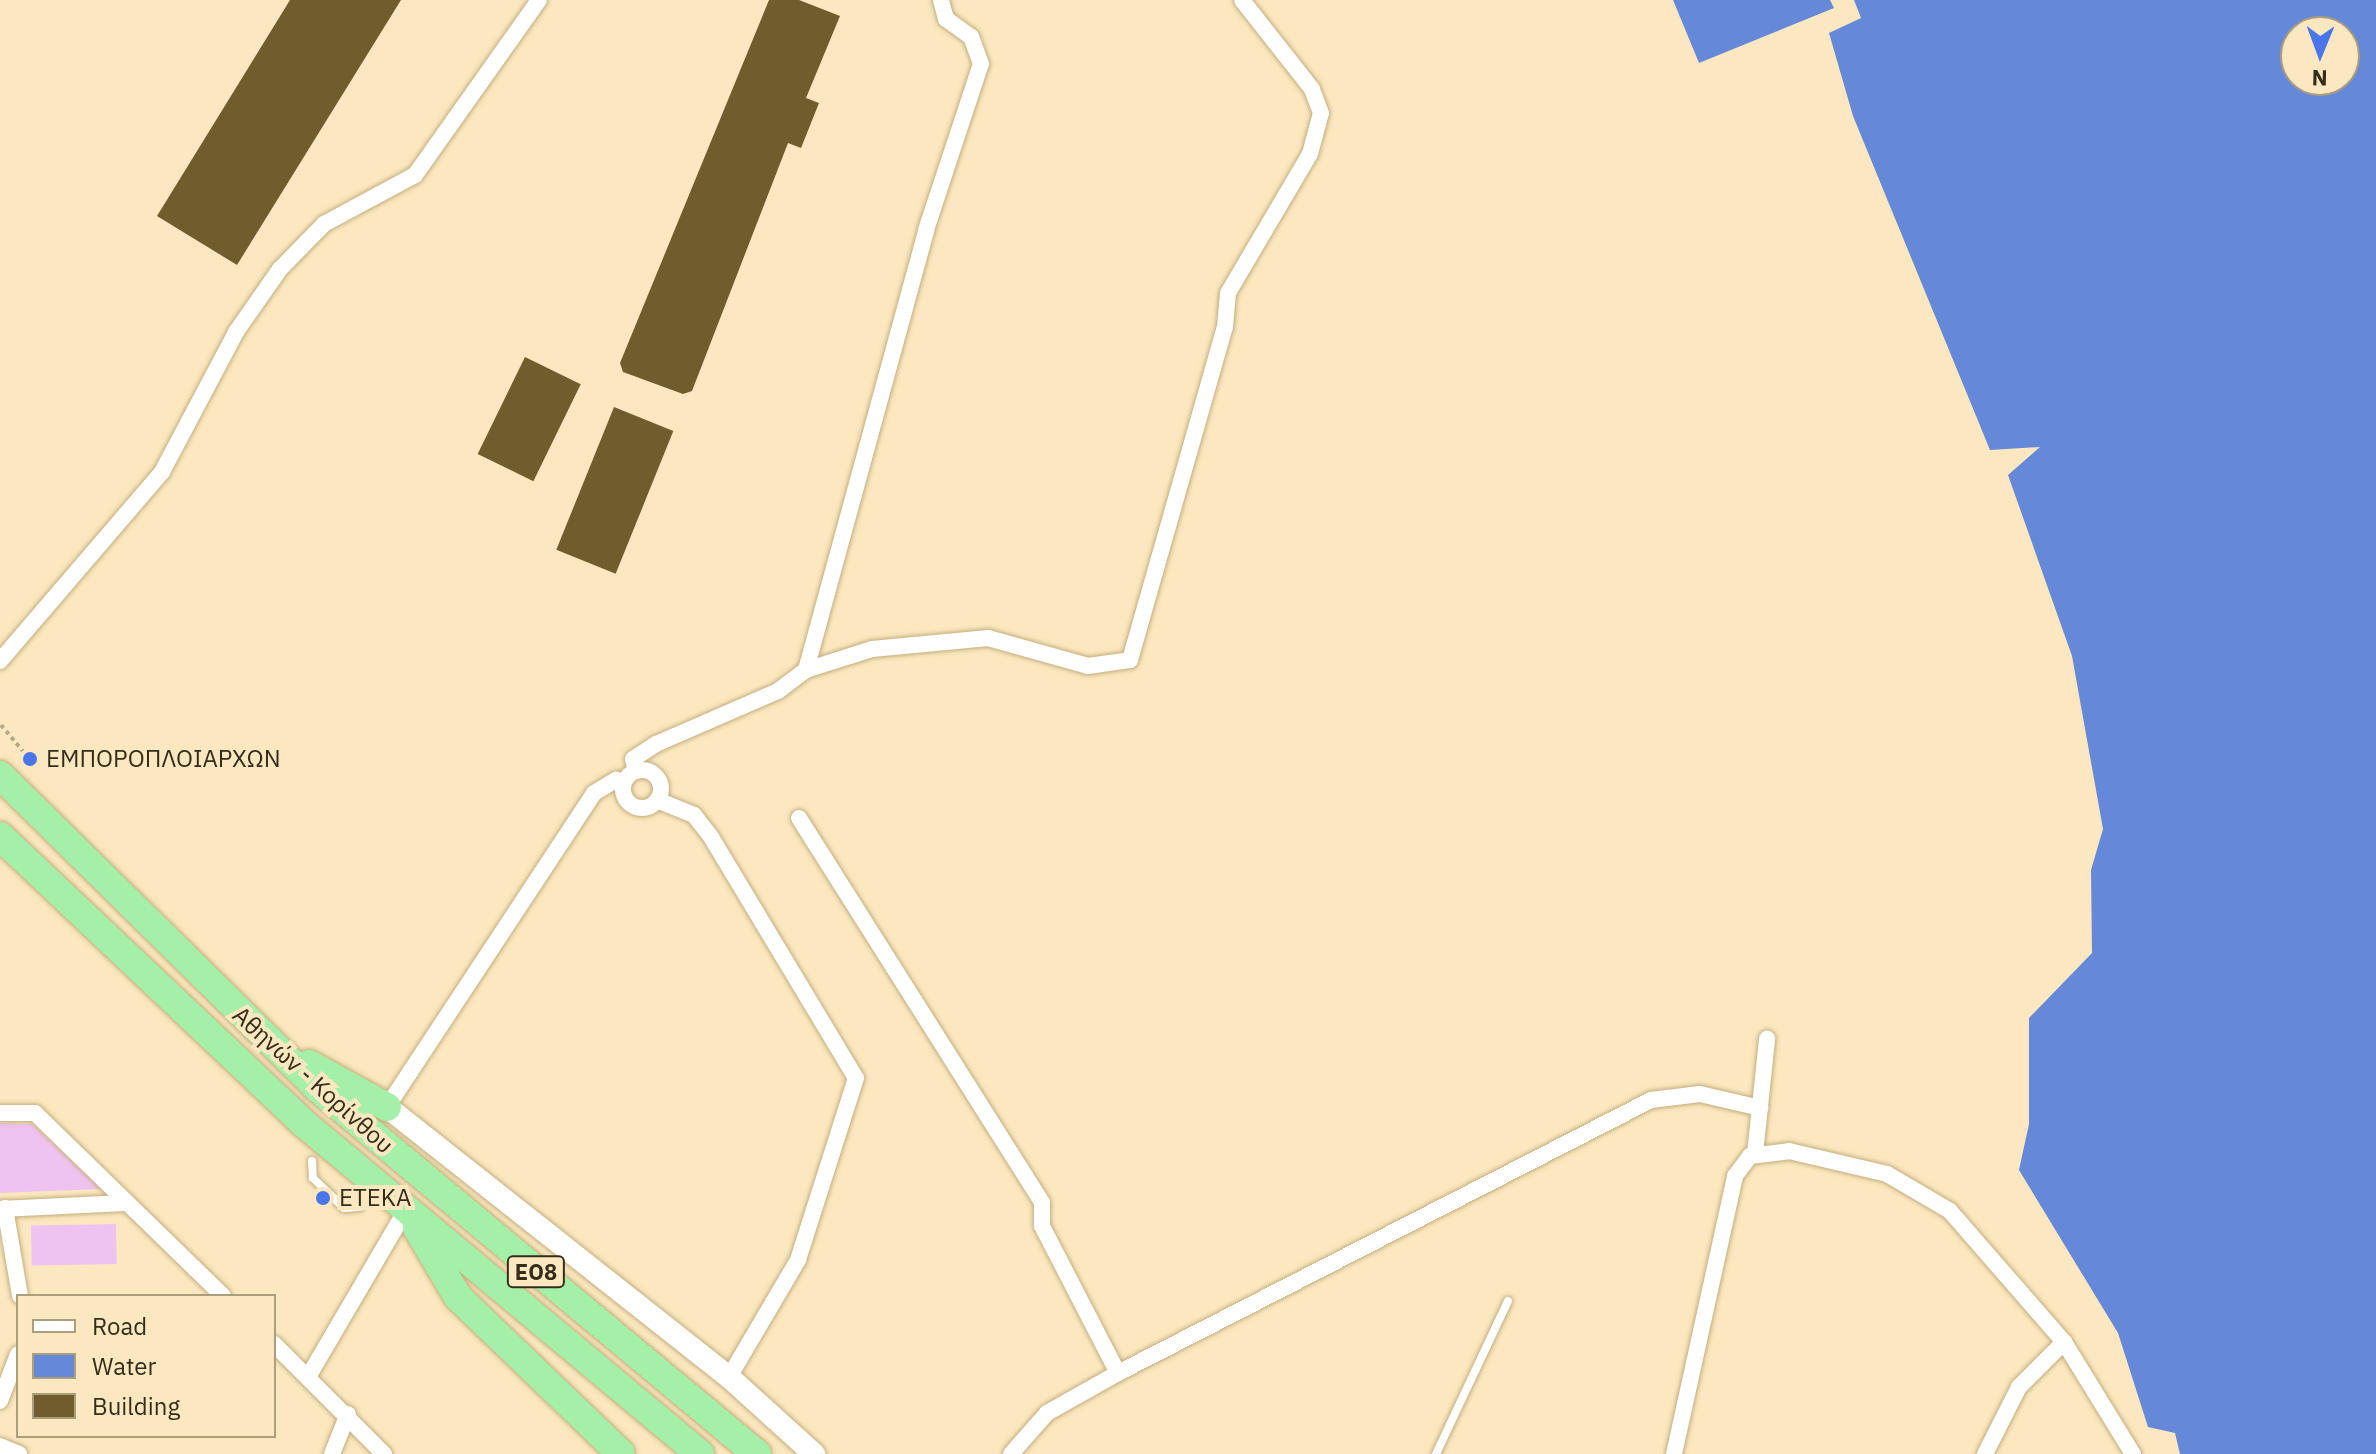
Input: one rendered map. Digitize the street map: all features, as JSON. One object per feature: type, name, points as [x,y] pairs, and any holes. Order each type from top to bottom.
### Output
[{"type":"highway","name":"Αθηνών - Κορίνθου","points":[[0,775],[263,1038],[757,1454]]},
{"type":"highway","name":"Αθηνών - Κορίνθου","points":[[0,836],[168,999],[406,1210],[700,1454]]},
{"type":"highway","points":[[263,1038],[387,1107]]},
{"type":"highway","points":[[406,1210],[458,1297],[621,1454]]},
{"type":"main road","points":[[387,1107],[729,1377],[814,1454]]},
{"type":"street","points":[[0,661],[162,472],[236,332],[280,269],[324,224],[415,175],[539,0]]},
{"type":"street","points":[[806,670],[926,230],[981,64],[971,37],[946,19],[941,0]]},
{"type":"street","points":[[387,1107],[615,785],[634,765],[778,691],[806,670],[872,649],[988,638],[1088,666],[1130,660],[1225,327],[1228,293],[1310,154],[1321,113],[1312,89],[1242,0]]},
{"type":"street","points":[[634,765],[658,778],[657,800]]},
{"type":"street","points":[[615,785],[635,807],[657,800],[694,815],[711,837],[856,1078],[798,1260],[729,1377]]},
{"type":"street","points":[[799,818],[1042,1203],[1042,1226],[1118,1373]]},
{"type":"street","points":[[1674,1454],[1732,1183],[1755,1154],[1767,1039]]},
{"type":"street","points":[[1011,1454],[1047,1413],[1118,1373],[1651,1100],[1700,1094],[1760,1108]]},
{"type":"street","points":[[0,1113],[35,1113],[113,1182],[125,1203],[221,1294]]},
{"type":"street","points":[[1755,1154],[1826,1156],[1915,1187],[1978,1237],[2064,1342],[2133,1454]]},
{"type":"street","points":[[20,1294],[3,1208],[125,1203]]},
{"type":"street","points":[[308,1377],[406,1210]]},
{"type":"street","points":[[1985,1454],[2019,1387],[2064,1342]]},
{"type":"street","points":[[276,1346],[348,1414],[384,1454]]},
{"type":"street","points":[[0,1401],[16,1359]]},
{"type":"street","points":[[332,1454],[348,1414]]},
{"type":"street","points":[[0,1446],[19,1454]]},
{"type":"lane","points":[[312,1161],[313,1178],[344,1208],[360,1207]]},
{"type":"lane","points":[[1436,1454],[1508,1301]]},
{"type":"path","points":[[1,725],[23,751]]},
{"type":"shaded area","points":[[0,1123],[32,1124],[102,1189],[0,1193]]},
{"type":"shaded area","points":[[116,1224],[117,1264],[32,1265],[31,1225]]},
{"type":"water","points":[[1673,0],[1830,0],[1834,8],[1699,63]]},
{"type":"water","points":[[1854,0],[2376,0],[2376,1454],[2180,1454],[2175,1433],[2148,1427],[2118,1333],[2019,1170],[2029,1124],[2029,1018],[2092,953],[2091,870],[2103,829],[2072,656],[2008,475],[2040,447],[1990,450],[1853,116],[1829,33],[1861,18]]},
{"type":"building","points":[[290,0],[401,0],[237,265],[157,216]]},
{"type":"building","points":[[769,0],[799,0],[840,16],[806,98],[819,103],[801,148],[788,143],[692,391],[683,394],[623,372],[620,363]]},
{"type":"building","points":[[525,357],[581,384],[533,481],[478,454]]},
{"type":"building","points":[[614,407],[673,431],[616,574],[556,550]]},
{"type":"place","name":"ΕΜΠΟΡΟΠΛΟΙΑΡΧΩΝ","points":[[30,759]]},
{"type":"place","name":"ΕΤΕΚΑ","points":[[323,1198]]}]
